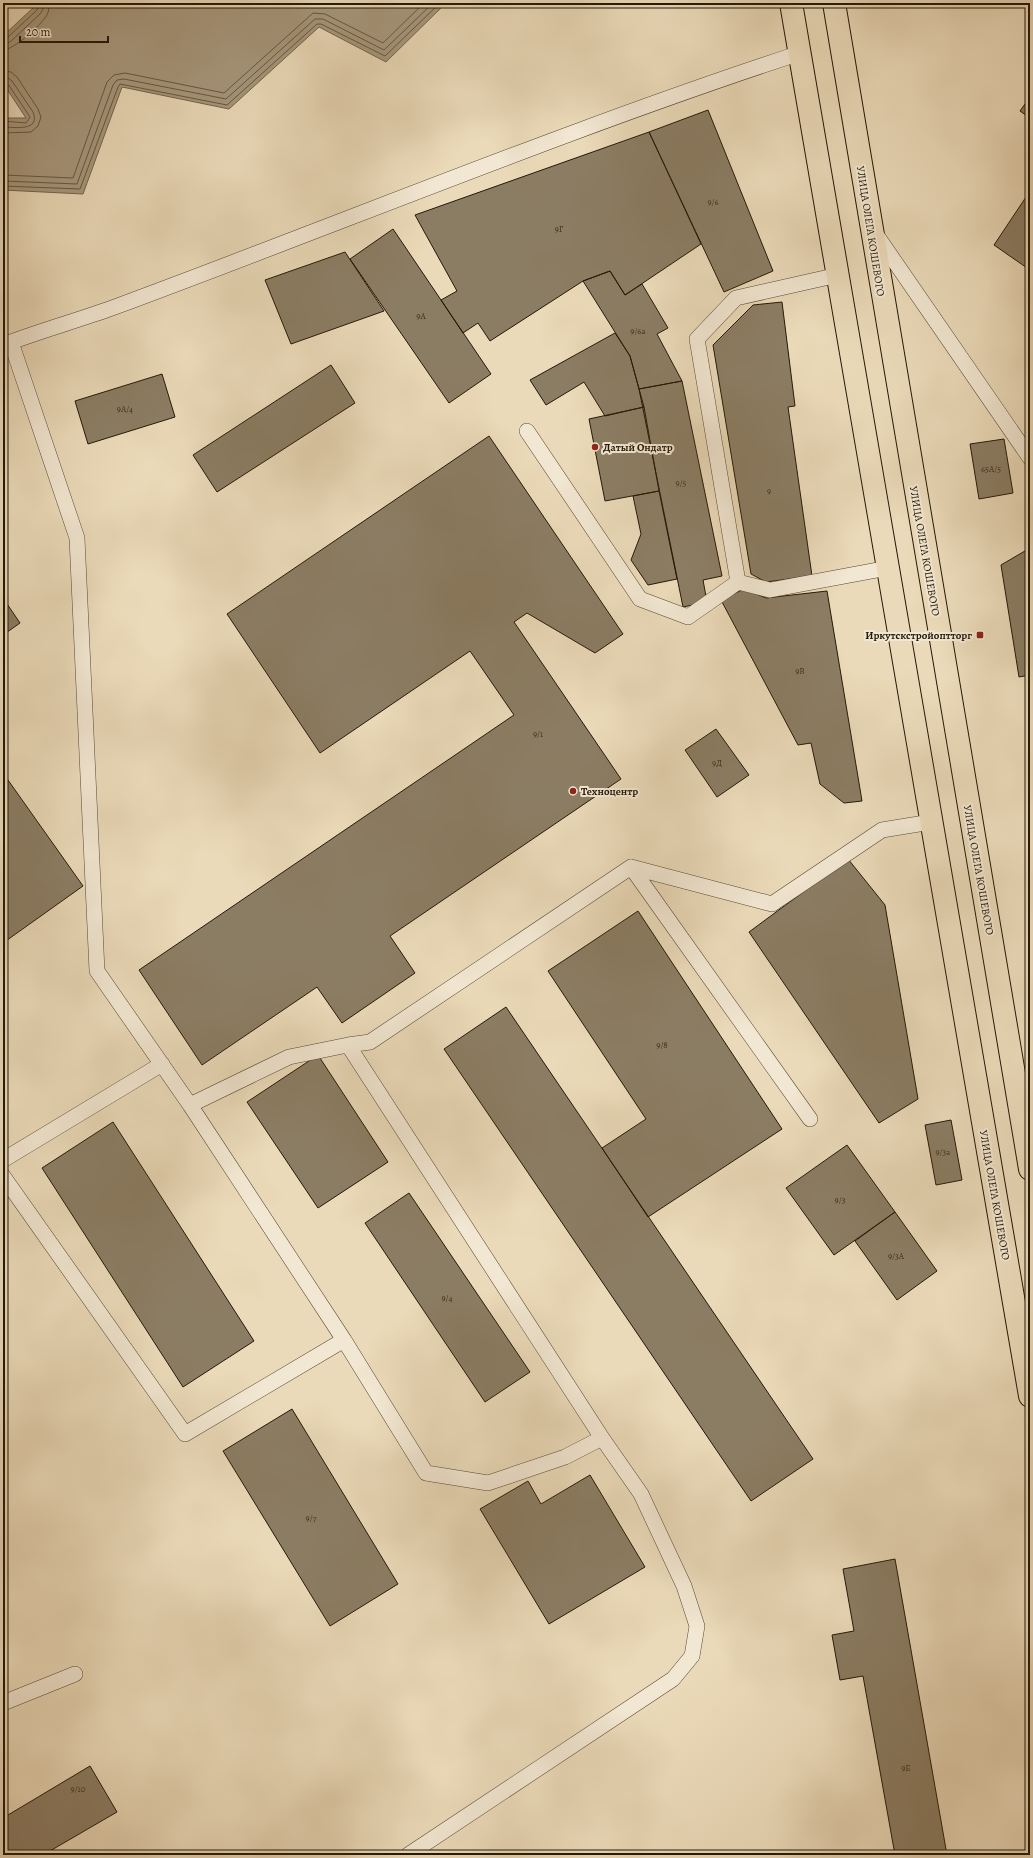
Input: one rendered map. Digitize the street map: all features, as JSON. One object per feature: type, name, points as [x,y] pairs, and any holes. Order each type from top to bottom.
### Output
[{"type":"main road","points":[[779,3],[800,53]]},
{"type":"main road","points":[[791,3],[800,53]]},
{"type":"main road","name":"УЛИЦА ОЛЕГА КОШЕВОГО","points":[[834,3],[870,227],[1030,1169]]},
{"type":"main road","name":"УЛИЦА ОЛЕГА КОШЕВОГО","points":[[800,53],[1030,1396]]},
{"type":"lane","points":[[602,1438],[565,1457],[488,1483],[426,1473],[344,1340],[190,1105],[97,971],[77,538],[7,343],[111,308],[452,178],[702,86],[800,53]]},
{"type":"lane","points":[[870,227],[1030,458]]},
{"type":"lane","points":[[738,582],[698,339],[736,298],[838,275]]},
{"type":"lane","points":[[527,431],[640,599],[688,617],[738,582],[770,590],[888,568]]},
{"type":"lane","points":[[190,1105],[288,1057],[370,1042],[631,866],[772,904],[882,830],[931,822]]},
{"type":"lane","points":[[631,866],[810,1119]]},
{"type":"lane","points":[[348,1045],[602,1438],[641,1494],[684,1586],[697,1626],[692,1656],[673,1679],[408,1855]]},
{"type":"lane","points":[[3,1160],[162,1064]]},
{"type":"lane","points":[[3,1176],[185,1434],[344,1340]]},
{"type":"lane","points":[[3,1703],[74,1674]]},
{"type":"water","points":[[32,3],[446,3],[386,62],[319,27],[229,109],[122,87],[83,194],[3,190],[3,118],[26,118],[3,83],[3,36],[34,7]]},
{"type":"building","points":[[1030,97],[1030,118],[1020,111]]},
{"type":"building","points":[[708,110],[773,271],[724,292],[649,132]]},
{"type":"building","points":[[649,132],[701,244],[625,295],[610,271],[583,281],[490,341],[478,323],[463,333],[441,300],[457,291],[415,215]]},
{"type":"building","points":[[1030,191],[1030,270],[994,245]]},
{"type":"building","points":[[393,229],[491,374],[449,403],[350,259]]},
{"type":"building","points":[[345,252],[384,311],[291,344],[265,280]]},
{"type":"building","points":[[610,271],[625,295],[642,284],[668,328],[657,334],[682,381],[639,389],[630,356],[583,281]]},
{"type":"building","points":[[782,302],[795,406],[788,407],[812,576],[766,582],[751,574],[713,345],[753,305]]},
{"type":"building","points":[[615,333],[630,356],[644,407],[605,416],[584,382],[546,405],[530,380]]},
{"type":"building","points":[[331,365],[355,403],[217,492],[193,455]]},
{"type":"building","points":[[162,374],[175,417],[88,444],[75,401]]},
{"type":"building","points":[[682,381],[722,576],[703,580],[707,602],[683,607],[639,389]]},
{"type":"building","points":[[644,407],[659,491],[605,501],[589,419]]},
{"type":"building","points":[[489,436],[623,634],[595,653],[527,613],[514,622],[621,779],[390,936],[415,973],[342,1023],[317,987],[202,1065],[139,970],[514,715],[470,651],[320,753],[227,614]]},
{"type":"building","points":[[1004,439],[1013,493],[979,499],[970,444]]},
{"type":"building","points":[[659,491],[677,579],[648,585],[631,560],[641,534],[633,496]]},
{"type":"building","points":[[1030,548],[1030,675],[1019,677],[1001,565]]},
{"type":"building","points":[[744,589],[766,598],[827,591],[862,801],[844,803],[820,784],[811,743],[798,745],[721,600]]},
{"type":"building","points":[[3,598],[20,623],[3,635]]},
{"type":"building","points":[[716,729],[749,775],[717,797],[685,750]]},
{"type":"building","points":[[3,773],[83,886],[3,943]]},
{"type":"building","points":[[848,859],[885,905],[918,1099],[879,1123],[749,932]]},
{"type":"building","points":[[638,911],[782,1129],[648,1217],[602,1148],[646,1119],[548,971]]},
{"type":"building","points":[[506,1007],[813,1459],[751,1501],[444,1049]]},
{"type":"building","points":[[318,1055],[388,1162],[318,1208],[247,1102]]},
{"type":"building","points":[[951,1120],[962,1180],[936,1185],[925,1125]]},
{"type":"building","points":[[113,1122],[254,1341],[183,1387],[42,1168]]},
{"type":"building","points":[[847,1145],[895,1212],[834,1255],[786,1188]]},
{"type":"building","points":[[409,1193],[530,1372],[485,1402],[365,1223]]},
{"type":"building","points":[[895,1212],[937,1271],[897,1300],[855,1241]]},
{"type":"building","points":[[292,1409],[398,1584],[330,1626],[223,1451]]},
{"type":"building","points":[[590,1475],[645,1567],[549,1624],[480,1509],[528,1481],[541,1504]]},
{"type":"building","points":[[895,1559],[947,1855],[895,1855],[863,1676],[840,1680],[832,1635],[854,1631],[843,1569]]},
{"type":"building","points":[[90,1766],[117,1812],[43,1855],[3,1855],[3,1818]]},
{"type":"place","name":"Датый Ондатр","points":[[595,447]]},
{"type":"place","name":"Иркутскстройоптторг","points":[[980,635]]},
{"type":"place","name":"Техноцентр","points":[[573,791]]}]
